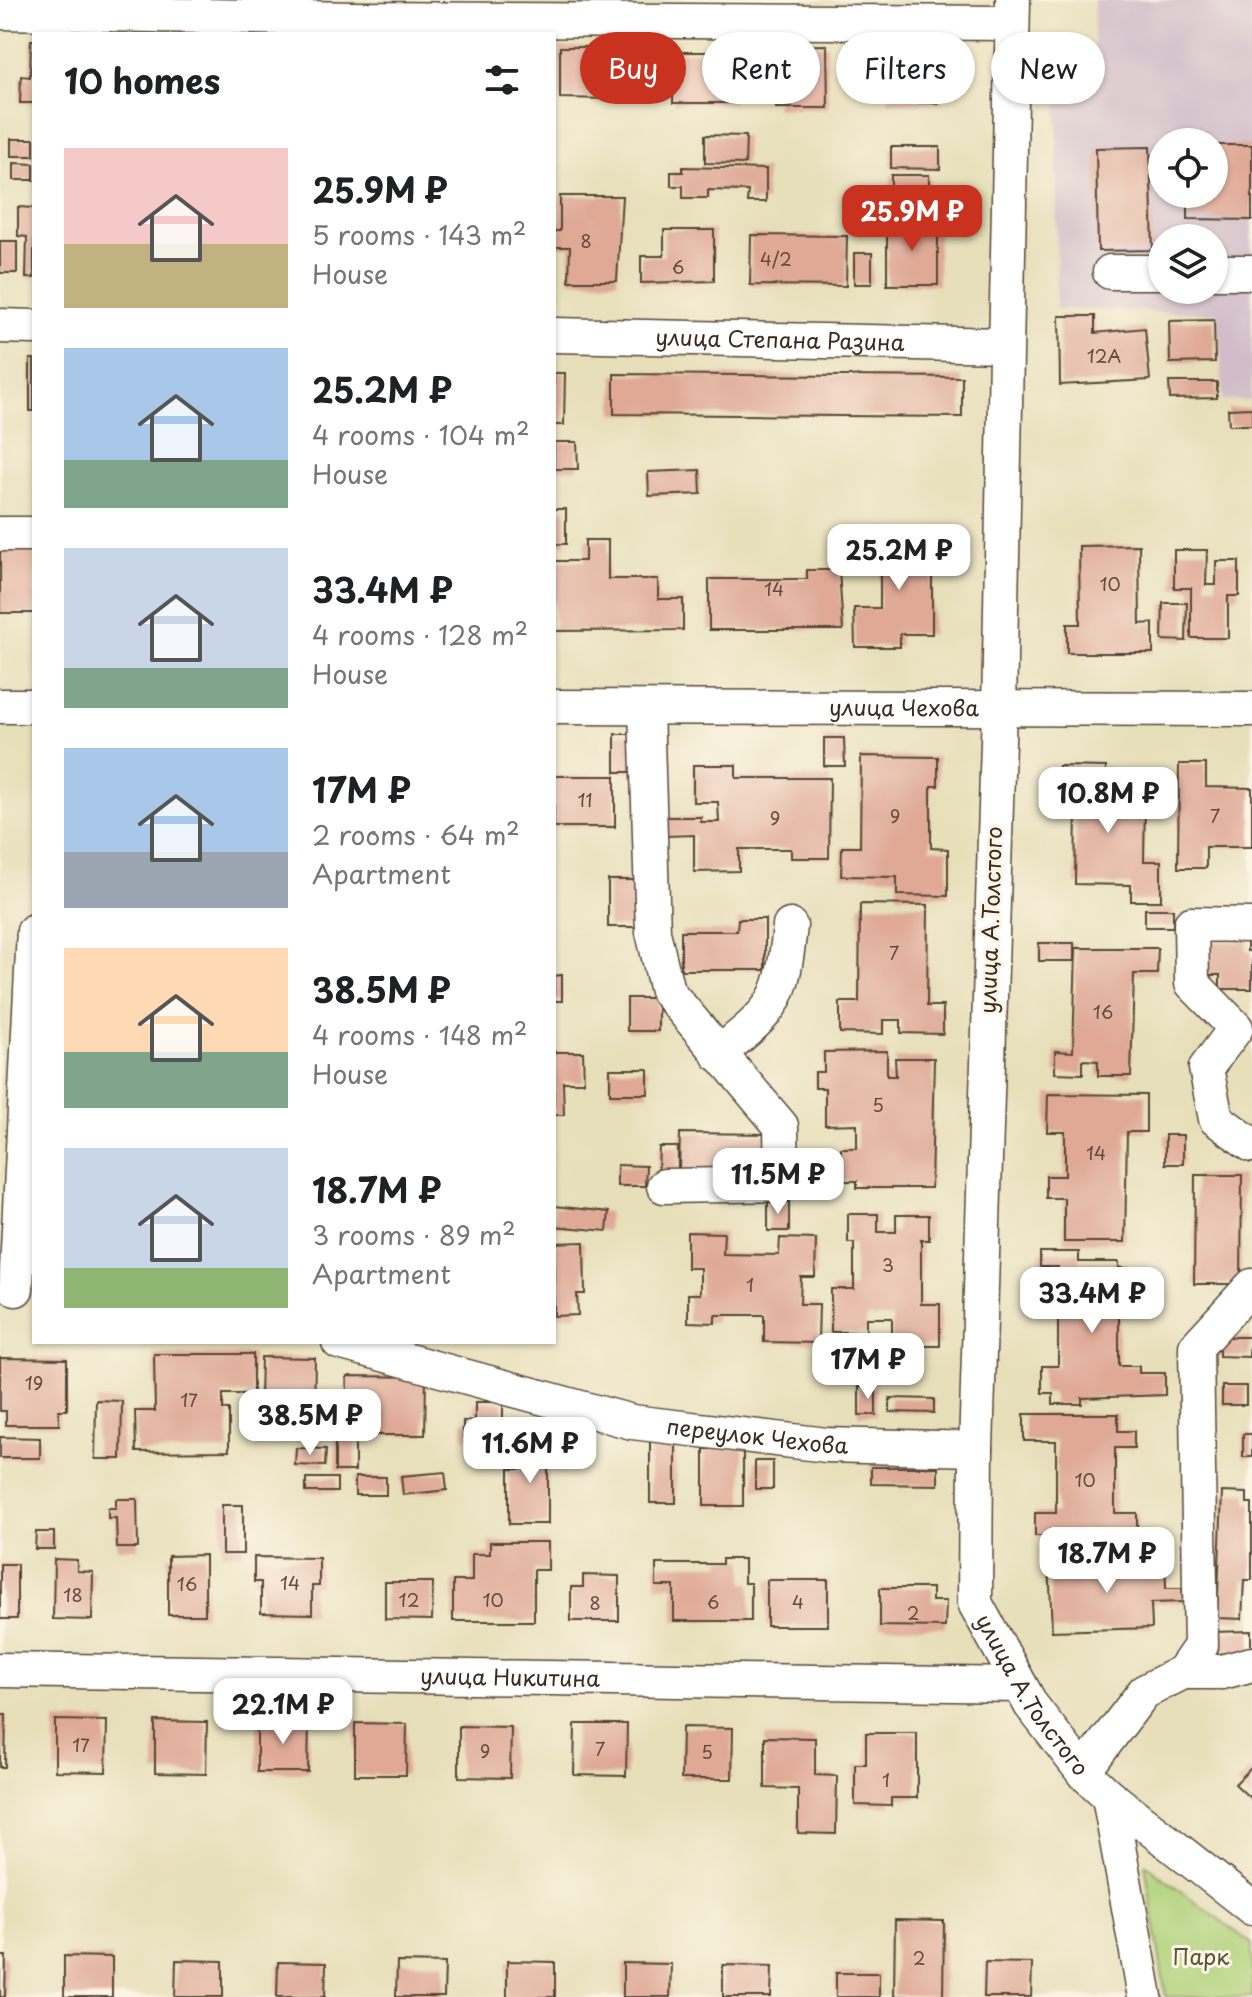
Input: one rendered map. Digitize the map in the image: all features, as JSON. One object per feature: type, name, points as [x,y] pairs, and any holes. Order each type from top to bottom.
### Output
[{"type":"street","points":[[0,12],[352,26],[1013,12]]},
{"type":"street","name":"улица А.Толстого","points":[[1013,12],[999,709],[976,1449],[975,1603],[1019,1685],[1083,1772],[1252,1908]]},
{"type":"street","points":[[1110,272],[1148,272]]},
{"type":"street","points":[[1228,272],[1252,272]]},
{"type":"street","points":[[0,326],[32,327]]},
{"type":"street","name":"улица Степана Разина","points":[[556,335],[1005,345]]},
{"type":"street","points":[[0,534],[32,534]]},
{"type":"street","points":[[0,706],[32,706]]},
{"type":"street","name":"улица Чехова","points":[[556,707],[1252,709]]},
{"type":"street","points":[[646,708],[653,932],[667,991],[781,1126],[782,1184],[664,1186]]},
{"type":"street","points":[[1252,925],[1191,924],[1192,983],[1244,1031],[1206,1068],[1216,1119],[1252,1145]]},
{"type":"street","points":[[718,1054],[764,1017],[784,980],[790,926]]},
{"type":"street","points":[[17,1293],[32,974]]},
{"type":"street","points":[[1183,1672],[1201,1646],[1196,1347],[1252,1286]]},
{"type":"street","name":"переулок Чехова","points":[[355,1344],[449,1356],[632,1422],[827,1445],[976,1449]]},
{"type":"street","points":[[1083,1772],[1144,1692],[1183,1672],[1222,1672],[1252,1664]]},
{"type":"street","name":"улица Никитина","points":[[0,1670],[1019,1685]]},
{"type":"street","points":[[1109,1796],[1145,1997]]},
{"type":"shaded area","points":[[1094,0],[1252,0],[1252,401],[1223,400],[1218,313],[1056,309],[1058,104],[1105,104],[1105,32],[1094,32]]},
{"type":"green space","name":"Парк","points":[[1145,1864],[1252,1944],[1252,1997],[1166,1997]]},
{"type":"building","points":[[32,40],[32,103],[20,103],[21,76],[30,77]]},
{"type":"building","points":[[820,45],[827,45],[828,108],[776,108],[776,104],[820,104]]},
{"type":"building","points":[[560,47],[580,47],[580,98],[560,98]]},
{"type":"building","points":[[686,52],[702,52],[702,103],[686,103]]},
{"type":"building","points":[[705,135],[746,136],[745,164],[705,163]]},
{"type":"building","points":[[11,139],[32,139],[32,156],[11,156]]},
{"type":"building","points":[[1228,145],[1252,145],[1252,220],[1188,219],[1188,208],[1228,208]]},
{"type":"building","points":[[891,147],[940,147],[940,169],[891,168]]},
{"type":"building","points":[[1148,147],[1148,208],[1152,208],[1152,224],[1148,224],[1148,250],[1098,251],[1096,148]]},
{"type":"building","points":[[14,163],[32,164],[32,180],[14,180]]},
{"type":"building","points":[[683,167],[766,169],[766,202],[747,202],[748,191],[708,190],[708,198],[683,198],[683,186],[671,186],[671,172],[683,172]]},
{"type":"building","points":[[891,175],[929,175],[929,191],[891,190]]},
{"type":"building","points":[[560,196],[622,196],[617,281],[569,281],[570,247],[556,247],[556,231],[560,231]]},
{"type":"building","points":[[18,207],[32,208],[32,278],[26,278],[27,237],[18,236]]},
{"type":"building","points":[[887,220],[938,221],[938,285],[887,285]]},
{"type":"building","points":[[664,230],[714,230],[714,281],[641,283],[641,256],[664,256]]},
{"type":"building","points":[[751,235],[847,236],[846,286],[750,285]]},
{"type":"building","points":[[0,241],[17,241],[17,273],[0,273]]},
{"type":"building","points":[[854,253],[872,253],[872,284],[854,284]]},
{"type":"building","points":[[1059,316],[1095,316],[1095,333],[1145,328],[1150,380],[1060,385]]},
{"type":"building","points":[[1214,320],[1215,362],[1170,363],[1169,321]]},
{"type":"building","points":[[30,359],[32,359],[32,411]]},
{"type":"building","points":[[556,373],[565,373],[564,425],[556,425]]},
{"type":"building","points":[[614,374],[962,377],[962,417],[614,414]]},
{"type":"building","points":[[1169,382],[1217,382],[1217,398],[1170,399]]},
{"type":"building","points":[[1252,408],[1252,425],[1229,425],[1228,409]]},
{"type":"building","points":[[556,442],[577,442],[578,469],[556,469]]},
{"type":"building","points":[[700,470],[701,494],[649,496],[648,472]]},
{"type":"building","points":[[556,509],[566,509],[566,544],[556,544]]},
{"type":"building","points":[[880,532],[932,532],[932,634],[900,634],[900,647],[855,647],[854,608],[880,608]]},
{"type":"building","points":[[585,540],[608,540],[608,579],[658,579],[658,599],[683,599],[683,630],[556,631],[556,561],[585,561]]},
{"type":"building","points":[[0,543],[32,543],[32,613],[0,613]]},
{"type":"building","points":[[1139,545],[1140,624],[1153,623],[1153,653],[1067,653],[1067,624],[1080,624],[1079,546]]},
{"type":"building","points":[[1174,550],[1207,550],[1206,585],[1216,585],[1216,561],[1239,561],[1239,596],[1228,596],[1228,638],[1191,638],[1191,588],[1174,588]]},
{"type":"building","points":[[807,570],[839,570],[843,630],[709,630],[709,579],[807,579]]},
{"type":"building","points":[[1163,603],[1187,603],[1186,641],[1162,640]]},
{"type":"building","points":[[615,734],[637,734],[637,772],[615,772]]},
{"type":"building","points":[[824,738],[844,738],[845,766],[824,766]]},
{"type":"building","points":[[861,756],[938,757],[938,786],[931,786],[931,848],[948,849],[948,896],[897,895],[897,877],[841,876],[842,847],[860,847]]},
{"type":"building","points":[[1179,764],[1206,764],[1206,787],[1252,788],[1252,847],[1206,847],[1206,868],[1178,868]]},
{"type":"building","points":[[693,765],[736,765],[736,778],[830,778],[829,858],[791,858],[791,849],[739,849],[739,871],[694,872],[694,835],[665,836],[665,817],[701,817],[701,822],[719,822],[718,802],[693,802]]},
{"type":"building","points":[[1059,766],[1106,767],[1105,799],[1145,799],[1144,861],[1161,861],[1161,901],[1131,901],[1131,885],[1075,884],[1076,806],[1058,806]]},
{"type":"building","points":[[556,776],[615,776],[615,827],[556,827]]},
{"type":"building","points":[[608,880],[640,880],[640,927],[608,927]]},
{"type":"building","points":[[860,904],[928,905],[927,1006],[943,1006],[943,1034],[901,1033],[901,1020],[883,1020],[883,1034],[840,1033],[840,1002],[859,1002]]},
{"type":"building","points":[[1145,909],[1173,909],[1173,927],[1145,927]]},
{"type":"building","points":[[738,919],[765,919],[765,970],[681,970],[681,931],[737,931]]},
{"type":"building","points":[[1206,941],[1247,942],[1247,951],[1252,951],[1252,989],[1220,989],[1220,975],[1206,975]]},
{"type":"building","points":[[1039,943],[1074,943],[1074,961],[1039,961]]},
{"type":"building","points":[[1076,948],[1158,948],[1157,974],[1134,974],[1131,1076],[1098,1076],[1098,1061],[1083,1060],[1083,1074],[1055,1073],[1055,1051],[1073,1052]]},
{"type":"building","points":[[562,975],[562,1001],[556,1001],[556,976]]},
{"type":"building","points":[[627,998],[658,998],[658,1031],[627,1031]]},
{"type":"building","points":[[887,1051],[887,1076],[896,1076],[895,1058],[934,1058],[931,1188],[857,1188],[857,1181],[841,1181],[841,1148],[857,1148],[857,1124],[825,1125],[825,1088],[815,1088],[815,1072],[824,1072],[824,1052]]},
{"type":"building","points":[[556,1052],[583,1052],[584,1082],[563,1082],[564,1115],[556,1115]]},
{"type":"building","points":[[610,1069],[648,1069],[648,1094],[610,1094]]},
{"type":"building","points":[[1048,1094],[1146,1095],[1146,1132],[1127,1132],[1125,1242],[1064,1242],[1064,1198],[1046,1198],[1046,1176],[1065,1176],[1065,1132],[1047,1132]]},
{"type":"building","points":[[680,1133],[775,1134],[774,1170],[679,1170]]},
{"type":"building","points":[[1165,1135],[1183,1135],[1183,1164],[1165,1164]]},
{"type":"building","points":[[659,1147],[678,1147],[678,1170],[658,1170]]},
{"type":"building","points":[[617,1165],[646,1166],[645,1186],[617,1186]]},
{"type":"building","points":[[1195,1175],[1242,1175],[1241,1284],[1194,1284]]},
{"type":"building","points":[[768,1202],[789,1202],[789,1231],[768,1231]]},
{"type":"building","points":[[556,1206],[609,1212],[607,1231],[556,1226]]},
{"type":"building","points":[[848,1214],[878,1214],[878,1232],[896,1232],[896,1215],[929,1215],[929,1240],[921,1240],[921,1304],[940,1304],[940,1346],[892,1346],[892,1318],[866,1318],[866,1332],[831,1332],[831,1289],[854,1289],[854,1243],[848,1243]]},
{"type":"building","points":[[687,1232],[724,1233],[723,1254],[779,1255],[780,1238],[816,1239],[815,1277],[801,1277],[800,1304],[819,1304],[818,1343],[764,1342],[764,1315],[715,1315],[715,1323],[688,1322],[688,1294],[700,1294],[700,1268],[687,1268]]},
{"type":"building","points":[[584,1242],[585,1294],[577,1294],[578,1315],[556,1316],[556,1243]]},
{"type":"building","points":[[1040,1252],[1079,1252],[1079,1262],[1119,1262],[1119,1268],[1129,1268],[1129,1294],[1119,1294],[1119,1366],[1139,1366],[1139,1373],[1165,1373],[1165,1395],[1082,1398],[1082,1404],[1053,1404],[1053,1393],[1042,1393],[1042,1366],[1058,1366],[1058,1267],[1040,1267]]},
{"type":"building","points":[[1219,1337],[1250,1337],[1249,1357],[1219,1356]]},
{"type":"building","points":[[154,1354],[253,1354],[253,1394],[223,1394],[223,1409],[229,1409],[229,1451],[136,1452],[135,1411],[155,1411]]},
{"type":"building","points":[[261,1357],[315,1358],[314,1418],[272,1417],[272,1425],[245,1425],[245,1398],[260,1398]]},
{"type":"building","points":[[0,1358],[67,1359],[67,1410],[59,1410],[59,1425],[6,1425],[6,1411],[0,1411]]},
{"type":"building","points":[[347,1376],[426,1377],[425,1435],[346,1435]]},
{"type":"building","points":[[1222,1386],[1246,1386],[1246,1405],[1222,1405]]},
{"type":"building","points":[[859,1387],[876,1387],[876,1415],[859,1415]]},
{"type":"building","points":[[890,1398],[934,1399],[934,1413],[890,1412]]},
{"type":"building","points":[[96,1400],[122,1401],[121,1459],[95,1459]]},
{"type":"building","points":[[475,1402],[503,1402],[503,1460],[475,1460],[475,1438],[463,1438],[463,1421],[475,1421]]},
{"type":"building","points":[[1024,1414],[1118,1414],[1118,1431],[1134,1431],[1134,1448],[1115,1448],[1115,1513],[1137,1513],[1137,1536],[1132,1536],[1132,1547],[1054,1547],[1054,1536],[1035,1536],[1035,1513],[1056,1513],[1056,1441],[1024,1441]]},
{"type":"building","points":[[650,1434],[676,1434],[676,1503],[650,1503]]},
{"type":"building","points":[[1243,1434],[1252,1434],[1252,1457],[1243,1457]]},
{"type":"building","points":[[0,1437],[40,1438],[40,1458],[0,1458]]},
{"type":"building","points":[[335,1437],[355,1437],[355,1471],[335,1471]]},
{"type":"building","points":[[523,1439],[548,1439],[548,1524],[509,1524],[509,1469],[523,1469]]},
{"type":"building","points":[[296,1448],[326,1449],[325,1466],[295,1465]]},
{"type":"building","points":[[704,1449],[743,1449],[743,1506],[704,1506]]},
{"type":"building","points":[[755,1461],[773,1461],[773,1489],[755,1489]]},
{"type":"building","points":[[871,1467],[938,1467],[938,1485],[871,1484]]},
{"type":"building","points":[[445,1472],[447,1490],[403,1495],[401,1476]]},
{"type":"building","points":[[355,1477],[386,1477],[386,1495],[355,1495]]},
{"type":"building","points":[[306,1478],[337,1478],[337,1492],[306,1492]]},
{"type":"building","points":[[1222,1492],[1247,1493],[1247,1503],[1252,1503],[1252,1580],[1244,1580],[1242,1619],[1217,1618]]},
{"type":"building","points":[[116,1499],[137,1499],[138,1548],[117,1548],[116,1518],[108,1518],[108,1508],[116,1508]]},
{"type":"building","points":[[222,1505],[243,1505],[243,1554],[222,1554]]},
{"type":"building","points":[[36,1532],[54,1532],[54,1549],[35,1549]]},
{"type":"building","points":[[490,1542],[548,1542],[548,1570],[534,1570],[534,1621],[453,1621],[453,1581],[472,1581],[472,1554],[490,1554]]},
{"type":"building","points":[[1097,1553],[1098,1574],[1137,1572],[1136,1558],[1165,1557],[1166,1588],[1182,1588],[1183,1602],[1151,1603],[1152,1628],[1052,1631],[1049,1562],[1076,1561],[1076,1554]]},
{"type":"building","points":[[205,1555],[205,1615],[168,1615],[168,1556]]},
{"type":"building","points":[[254,1557],[319,1558],[319,1586],[312,1586],[312,1614],[261,1613],[261,1582],[254,1582]]},
{"type":"building","points":[[54,1559],[77,1560],[77,1571],[93,1572],[92,1620],[53,1619]]},
{"type":"building","points":[[722,1559],[744,1559],[744,1583],[751,1583],[751,1621],[674,1621],[674,1586],[656,1586],[656,1564],[722,1564]]},
{"type":"building","points":[[0,1564],[17,1564],[17,1619],[0,1619]]},
{"type":"building","points":[[583,1575],[619,1576],[619,1621],[571,1621],[571,1587],[583,1587]]},
{"type":"building","points":[[767,1580],[828,1580],[828,1626],[767,1626]]},
{"type":"building","points":[[385,1582],[433,1582],[432,1620],[385,1619]]},
{"type":"building","points":[[880,1588],[932,1588],[932,1601],[946,1601],[945,1627],[880,1626]]},
{"type":"building","points":[[1251,1631],[1251,1653],[1213,1654],[1212,1632]]},
{"type":"building","points":[[0,1715],[6,1715],[5,1767],[0,1767]]},
{"type":"building","points":[[55,1720],[107,1721],[106,1772],[55,1771]]},
{"type":"building","points":[[155,1721],[207,1722],[206,1774],[155,1773]]},
{"type":"building","points":[[257,1721],[309,1721],[308,1772],[257,1772]]},
{"type":"building","points":[[355,1723],[407,1724],[406,1775],[355,1775]]},
{"type":"building","points":[[575,1724],[627,1724],[626,1776],[574,1775]]},
{"type":"building","points":[[459,1726],[511,1727],[510,1778],[459,1777]]},
{"type":"building","points":[[682,1727],[733,1728],[732,1779],[681,1779]]},
{"type":"building","points":[[866,1733],[917,1733],[917,1798],[891,1798],[891,1806],[855,1805],[855,1764],[866,1764]]},
{"type":"building","points":[[765,1737],[815,1738],[815,1775],[837,1776],[836,1834],[798,1833],[798,1789],[765,1788]]},
{"type":"building","points":[[1252,1767],[1252,1800],[1235,1784]]},
{"type":"building","points":[[895,1920],[944,1921],[943,1997],[894,1996]]},
{"type":"building","points":[[0,1956],[6,1956],[5,1997],[0,1997]]},
{"type":"building","points":[[64,1956],[112,1957],[112,1997],[64,1997]]},
{"type":"building","points":[[176,1960],[223,1961],[223,1997],[175,1997]]},
{"type":"building","points":[[507,1961],[555,1962],[555,1997],[507,1997]]},
{"type":"building","points":[[278,1962],[326,1963],[325,1997],[277,1997]]},
{"type":"building","points":[[397,1962],[445,1963],[444,1997],[396,1997]]},
{"type":"building","points":[[985,1962],[1032,1963],[1031,1997],[984,1997]]},
{"type":"building","points":[[623,1963],[671,1964],[670,1997],[623,1997]]},
{"type":"building","points":[[723,1965],[772,1966],[771,1997],[723,1997]]},
{"type":"building","points":[[836,1973],[879,1973],[879,1997],[836,1997]]}]
